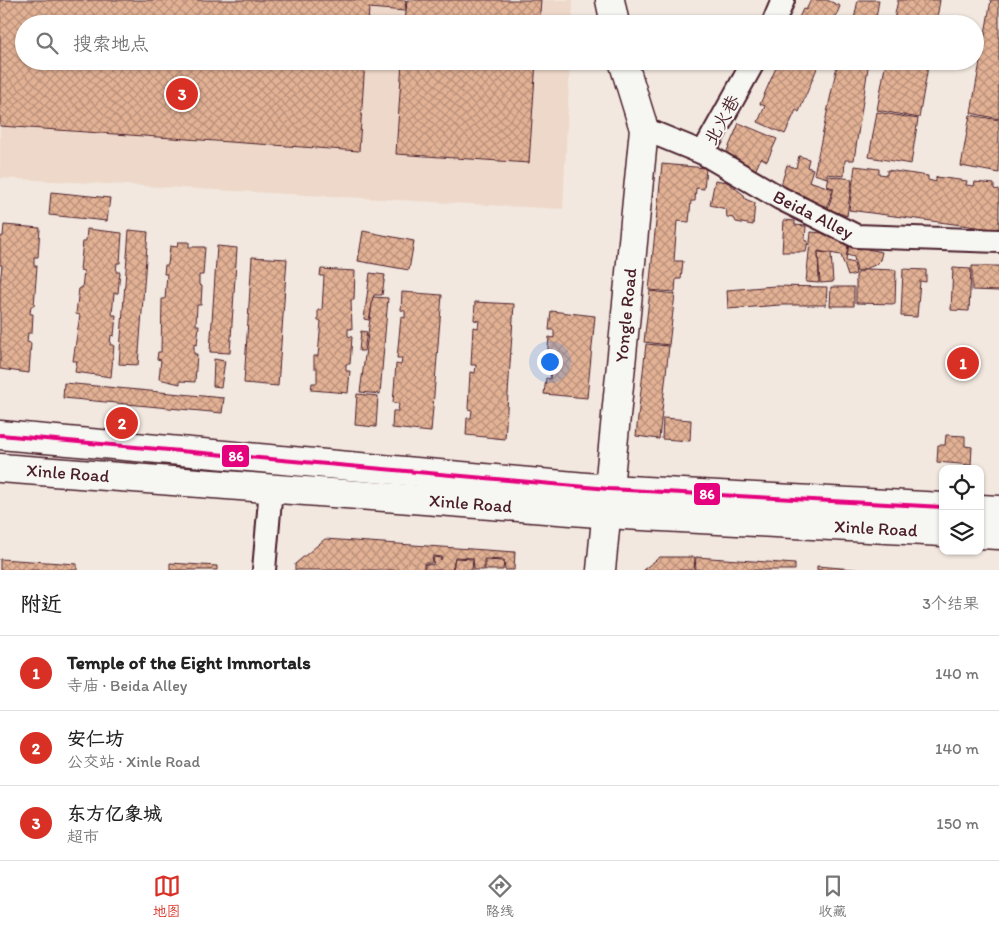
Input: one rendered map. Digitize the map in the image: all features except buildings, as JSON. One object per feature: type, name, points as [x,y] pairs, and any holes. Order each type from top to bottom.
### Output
[{"type":"main road","points":[[610,0],[613,15]]},
{"type":"main road","name":"Yongle Road","points":[[601,570],[644,129],[626,70]]},
{"type":"main road","name":"Xinle Road","points":[[0,435],[607,501],[939,532]]},
{"type":"main road","name":"Xinle Road","points":[[0,468],[271,488],[607,501],[939,507]]},
{"type":"main road","points":[[984,509],[999,510]]},
{"type":"main road","points":[[984,534],[999,535]]},
{"type":"street","points":[[777,15],[783,0]]},
{"type":"street","name":"北火巷","points":[[703,153],[749,70]]},
{"type":"street","name":"Beida Alley","points":[[644,129],[703,153],[780,198],[856,236],[999,241]]},
{"type":"street","points":[[264,570],[271,488]]},
{"type":"shaded area","points":[[0,0],[573,0],[572,15],[15,15],[15,70],[570,70],[563,209],[0,178]]},
{"type":"transit line","name":"86","points":[[0,435],[609,489],[939,507]]},
{"type":"place","name":"东方亿象城","points":[[182,94]]},
{"type":"place","name":"Temple of the Eight Immortals","points":[[963,363]]},
{"type":"place","name":"安仁坊","points":[[122,423]]}]
